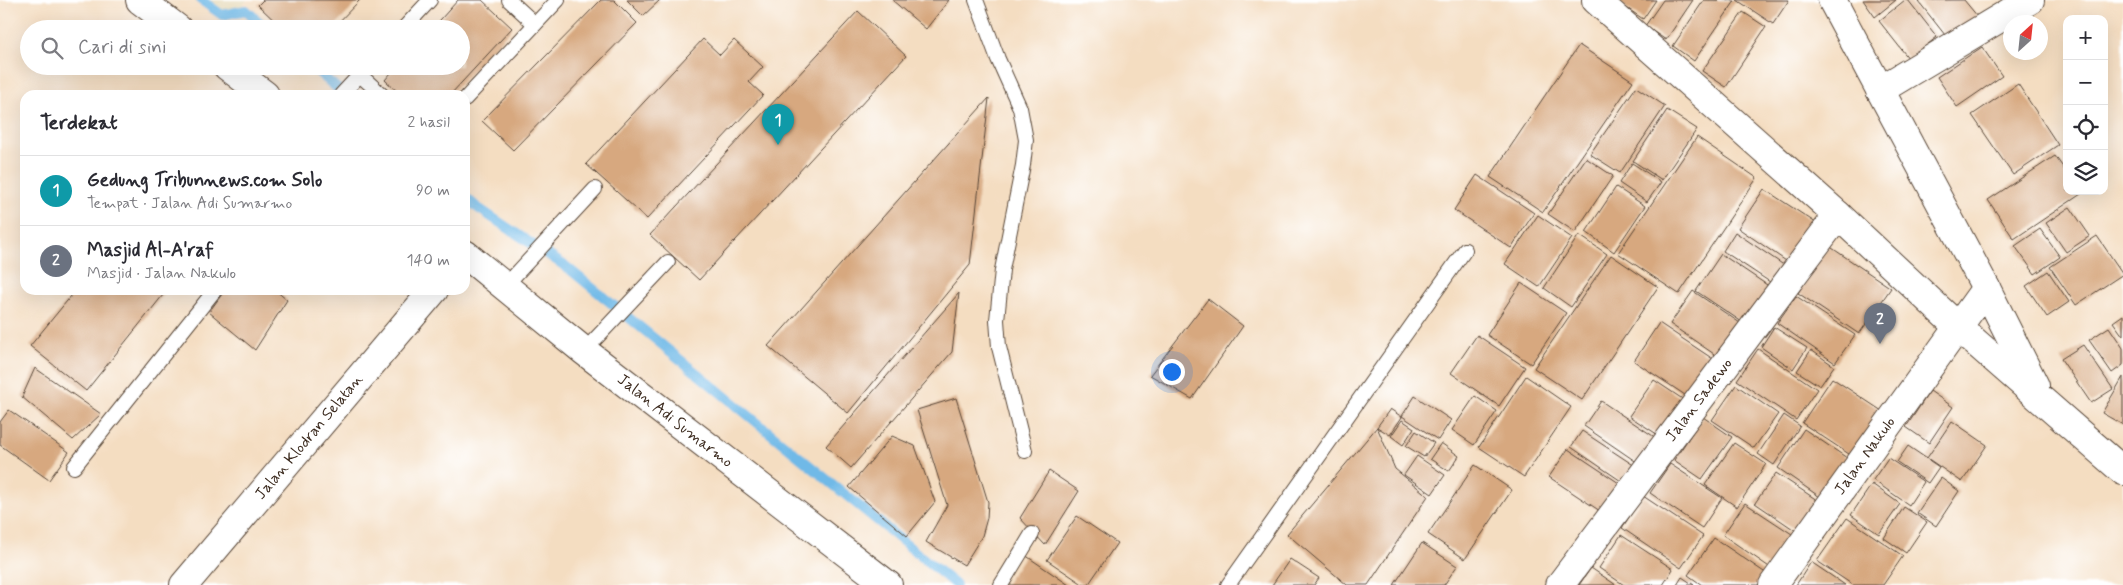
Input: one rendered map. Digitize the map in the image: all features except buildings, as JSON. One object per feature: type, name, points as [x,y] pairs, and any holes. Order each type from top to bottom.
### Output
[{"type":"street","points":[[140,0],[166,20]]},
{"type":"street","points":[[1596,0],[1838,215],[1958,326],[2123,471]]},
{"type":"street","points":[[1832,0],[1986,288],[2041,398]]},
{"type":"street","points":[[1880,90],[2030,0]]},
{"type":"street","points":[[239,75],[259,90]]},
{"type":"street","name":"Jalan Sadewo","points":[[1560,585],[1838,215]]},
{"type":"street","name":"Jalan Adi Sumarmo","points":[[470,258],[584,351],[888,585]]},
{"type":"street","name":"Jalan Nakulo","points":[[1773,585],[1986,288]]},
{"type":"street","name":"Jalan Klodran Selatan","points":[[184,585],[430,295]]},
{"type":"lane","points":[[411,20],[430,0]]},
{"type":"lane","points":[[509,0],[535,24]]},
{"type":"lane","points":[[470,94],[558,0]]},
{"type":"lane","points":[[976,0],[998,59],[1020,108],[1026,140],[1023,165],[1002,270],[997,320],[999,347],[1026,452]]},
{"type":"lane","points":[[355,80],[373,90]]},
{"type":"lane","points":[[505,286],[595,189]]},
{"type":"lane","points":[[1228,585],[1465,250]]},
{"type":"lane","points":[[584,351],[668,262]]},
{"type":"lane","points":[[74,468],[211,295]]},
{"type":"lane","points":[[1001,585],[1032,534]]},
{"type":"shaded area","points":[[194,0],[247,0],[228,20],[221,20]]},
{"type":"waterway","points":[[201,0],[222,15],[246,10],[257,20]]},
{"type":"waterway","points":[[322,75],[339,90]]},
{"type":"waterway","points":[[470,201],[568,268],[956,585]]},
{"type":"place","name":"Gedung Tribunnews.com Solo","points":[[778,145]]},
{"type":"place","name":"Masjid Al-A'raf","points":[[1880,344]]}]
